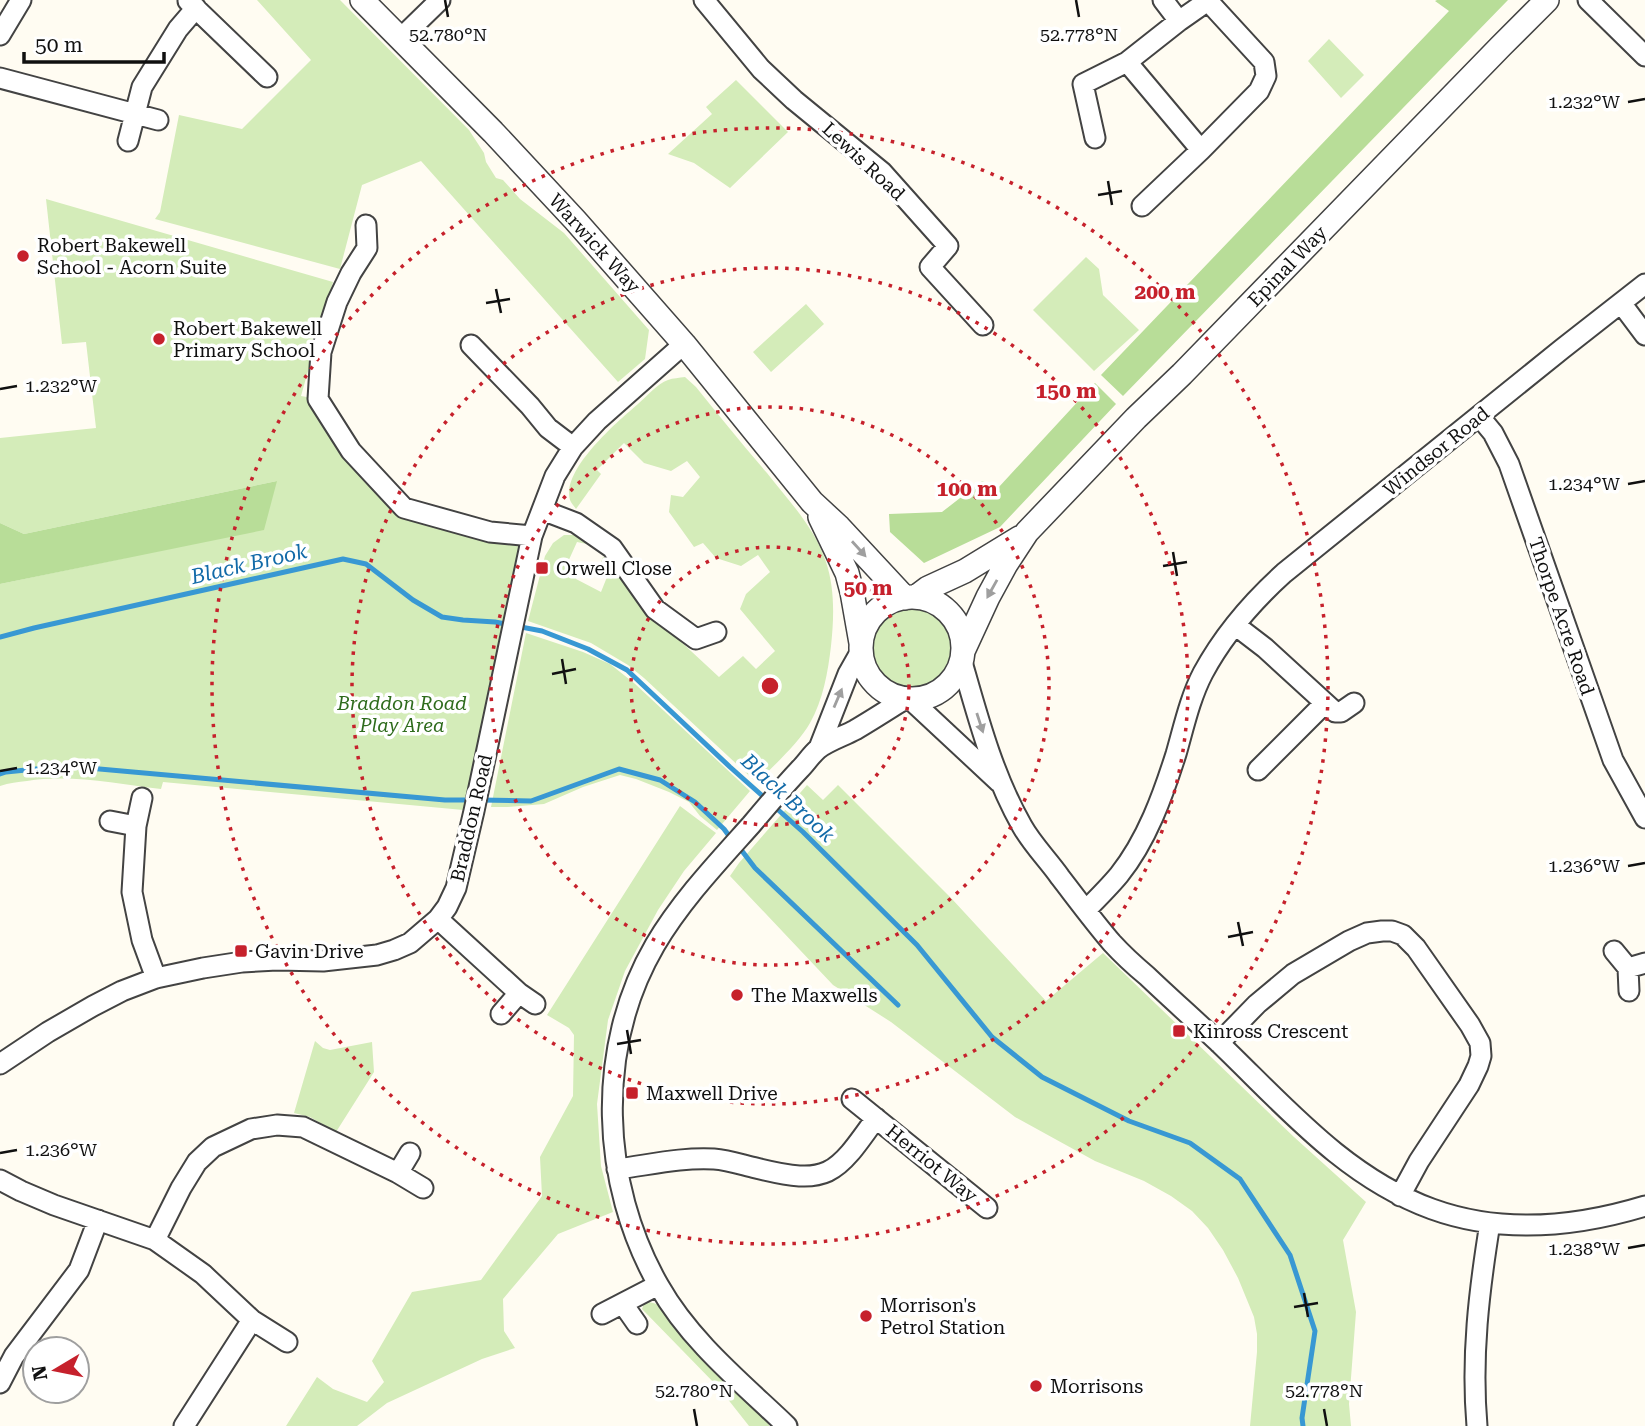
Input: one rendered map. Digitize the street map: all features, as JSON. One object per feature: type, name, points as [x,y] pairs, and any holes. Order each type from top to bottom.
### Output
[{"type":"street","points":[[0,35],[21,0]]},
{"type":"street","name":"Warwick Way","points":[[362,0],[539,180],[684,344],[813,502],[910,597]]},
{"type":"street","points":[[401,38],[440,0]]},
{"type":"street","name":"Lewis Road","points":[[704,0],[761,69],[794,100],[882,172],[948,246],[930,267],[983,326]]},
{"type":"street","points":[[1163,0],[1179,21]]},
{"type":"street","name":"Epinal Way","points":[[963,656],[988,597],[1027,532],[1547,0]]},
{"type":"street","points":[[1588,0],[1645,56]]},
{"type":"street","points":[[1095,138],[1083,84],[1127,62],[1209,1],[1264,62],[1266,76],[1259,91],[1142,206]]},
{"type":"street","points":[[128,141],[142,87],[191,4],[267,77]]},
{"type":"street","points":[[1127,62],[1201,150]]},
{"type":"street","points":[[0,78],[158,120]]},
{"type":"street","points":[[366,225],[367,248],[351,273],[345,304],[321,352],[317,399],[351,451],[404,508],[490,532],[532,536]]},
{"type":"street","name":"Windsor Road","points":[[1086,910],[1120,873],[1154,815],[1202,674],[1243,614],[1284,573],[1645,284]]},
{"type":"street","points":[[1621,303],[1645,335]]},
{"type":"street","name":"Braddon Road","points":[[0,1064],[93,1006],[156,978],[242,962],[323,961],[377,955],[410,943],[439,919],[456,888],[532,536],[555,476],[573,447],[597,421],[684,344]]},
{"type":"street","points":[[471,345],[548,428],[573,447]]},
{"type":"street","name":"Thorpe Acre Road","points":[[1479,416],[1493,433],[1509,464],[1613,760],[1645,818]]},
{"type":"street","name":"Warwick Way","points":[[813,502],[847,573],[861,648]]},
{"type":"street","points":[[542,510],[576,523],[612,548],[655,608],[696,639],[716,632]]},
{"type":"street","name":"Epinal Way","points":[[910,597],[965,571],[1027,532]]},
{"type":"street","points":[[963,656],[957,675],[948,686],[924,699],[908,700],[883,691],[867,673],[861,648],[864,629],[873,615],[885,605],[910,597],[931,600],[955,619],[962,633],[963,656],[1000,783],[1023,829],[1119,950],[1326,1145],[1370,1180],[1399,1196],[1453,1216],[1490,1223],[1540,1225],[1613,1216],[1645,1206]]},
{"type":"street","points":[[1235,625],[1265,648],[1335,713]]},
{"type":"street","points":[[787,1426],[691,1331],[658,1285],[638,1242],[617,1169],[611,1120],[613,1078],[625,1018],[653,948],[671,920],[730,848],[819,748],[861,648]]},
{"type":"street","points":[[819,748],[908,700]]},
{"type":"street","points":[[908,700],[1000,783]]},
{"type":"street","points":[[1258,770],[1335,713],[1354,703]]},
{"type":"street","points":[[142,799],[135,826],[132,892],[142,940],[156,978]]},
{"type":"street","points":[[110,821],[135,826]]},
{"type":"street","points":[[439,919],[527,998],[501,1014]]},
{"type":"street","points":[[1219,1043],[1257,1004],[1293,974],[1349,941],[1382,930],[1403,935],[1416,948],[1470,1025],[1480,1043],[1481,1056],[1469,1085],[1399,1196]]},
{"type":"street","points":[[1614,951],[1636,966],[1629,991]]},
{"type":"street","name":"Herriot Way","points":[[852,1099],[987,1209]]},
{"type":"street","name":"Herriot Way","points":[[617,1169],[717,1159],[785,1175],[821,1175],[835,1168],[852,1151],[876,1118]]},
{"type":"street","points":[[155,1240],[197,1162],[213,1147],[251,1129],[277,1125],[303,1128],[398,1173],[422,1188]]},
{"type":"street","points":[[398,1173],[410,1153]]},
{"type":"street","points":[[0,1180],[54,1205],[155,1240],[202,1274],[252,1320],[287,1342]]},
{"type":"street","points":[[0,1383],[7,1351],[79,1270],[98,1220]]},
{"type":"street","points":[[1477,1426],[1474,1395],[1475,1338],[1490,1223]]},
{"type":"street","points":[[602,1314],[658,1285]]},
{"type":"street","points":[[623,1304],[637,1324]]},
{"type":"street","points":[[184,1426],[252,1320]]},
{"type":"green space","points":[[257,0],[340,0],[469,130],[496,178],[503,180],[520,199],[564,233],[649,330],[645,359],[618,382],[421,161],[362,185],[340,269],[155,219],[160,212],[179,115],[242,129],[311,60]]},
{"type":"green space","points":[[1508,0],[1123,396],[1101,375],[1449,11],[1435,1]]},
{"type":"green space","points":[[1329,39],[1364,75],[1341,98],[1308,61]]},
{"type":"green space","points":[[736,80],[788,132],[730,188],[694,163],[668,154],[712,114],[706,107]]},
{"type":"green space","name":"Braddon Road Play Area","points":[[46,199],[333,282],[301,396],[318,399],[404,508],[532,536],[474,811],[163,782],[161,789],[94,780],[60,779],[0,786],[0,584],[125,558],[277,481],[24,534],[0,523],[0,438],[96,428],[86,342],[62,344]]},
{"type":"green space","points":[[1086,257],[1099,269],[1103,295],[1139,330],[1094,371],[1033,310]]},
{"type":"green space","points":[[806,304],[824,324],[771,372],[753,352]]},
{"type":"green space","points":[[685,377],[801,515],[821,550],[831,583],[831,646],[822,695],[810,723],[799,738],[757,783],[628,665],[591,643],[528,621],[545,556],[553,543],[564,535],[577,535],[596,546],[577,542],[567,564],[580,571],[576,579],[601,592],[609,572],[600,565],[603,557],[612,561],[637,601],[719,677],[743,656],[756,669],[775,651],[740,609],[746,594],[770,572],[758,555],[741,566],[716,558],[703,543],[694,547],[669,512],[671,495],[683,497],[700,477],[687,461],[671,471],[644,463],[624,443],[597,470],[601,474],[576,509],[570,500],[574,475],[605,434],[660,384],[670,379]]},
{"type":"green space","points":[[1095,383],[1116,404],[1000,527],[924,563],[890,532],[889,514],[942,512],[982,481],[998,488]]},
{"type":"green space","points":[[277,481],[264,530],[0,584],[0,523],[24,534]]},
{"type":"green space","points":[[912,609],[927,612],[940,620],[948,633],[951,648],[948,663],[940,676],[927,684],[912,687],[897,684],[884,676],[876,663],[873,648],[876,633],[884,620],[897,612]]},
{"type":"green space","points":[[526,633],[610,664],[750,791],[717,830],[700,816],[689,802],[636,779],[620,775],[544,804],[491,807]]},
{"type":"green space","points":[[807,785],[823,800],[838,785],[952,899],[1046,1001],[1103,953],[1294,1137],[1366,1202],[1343,1240],[1356,1312],[1349,1404],[1351,1426],[1250,1426],[1257,1352],[1254,1317],[1223,1250],[1192,1211],[1144,1181],[1095,1161],[1015,1117],[891,1022],[833,985],[730,876]]},
{"type":"green space","points":[[680,806],[716,833],[684,871],[658,910],[625,971],[608,1020],[597,1104],[601,1166],[613,1212],[558,1234],[503,1299],[504,1331],[515,1348],[482,1359],[387,1403],[357,1426],[286,1426],[317,1377],[333,1389],[367,1402],[384,1382],[372,1361],[412,1292],[481,1280],[542,1196],[540,1157],[573,1096],[574,1035],[569,1028],[547,1015]]},
{"type":"green space","points":[[315,1041],[330,1050],[372,1042],[374,1072],[336,1132],[310,1117],[294,1113]]},
{"type":"green space","points":[[645,1301],[657,1304],[675,1326],[768,1420],[769,1426],[749,1426],[719,1388],[642,1309]]},
{"type":"waterway","name":"Black Brook","points":[[0,637],[343,559],[366,564],[413,600],[442,617],[495,622],[542,631],[588,649],[627,670],[803,832],[917,945],[992,1037],[1042,1077],[1129,1121],[1190,1143],[1240,1179],[1290,1255],[1315,1331],[1303,1426]]},
{"type":"waterway","name":"Black Brook","points":[[0,774],[66,766],[445,800],[471,800]]},
{"type":"waterway","name":"Black Brook","points":[[481,800],[531,801],[619,769],[660,780],[695,802],[732,840]]},
{"type":"waterway","name":"Black Brook","points":[[739,847],[755,868],[898,1005]]},
{"type":"place","name":"Robert Bakewell School - Acorn Suite","points":[[23,256]]},
{"type":"place","name":"Robert Bakewell Primary School","points":[[159,339]]},
{"type":"place","name":"Orwell Close","points":[[542,568]]},
{"type":"place","name":"Gavin Drive","points":[[241,951]]},
{"type":"place","name":"The Maxwells","points":[[737,995]]},
{"type":"place","name":"Kinross Crescent","points":[[1179,1031]]},
{"type":"place","name":"Maxwell Drive","points":[[632,1093]]},
{"type":"place","name":"Morrison's Petrol Station","points":[[866,1316]]},
{"type":"place","name":"Morrisons","points":[[1036,1386]]}]
